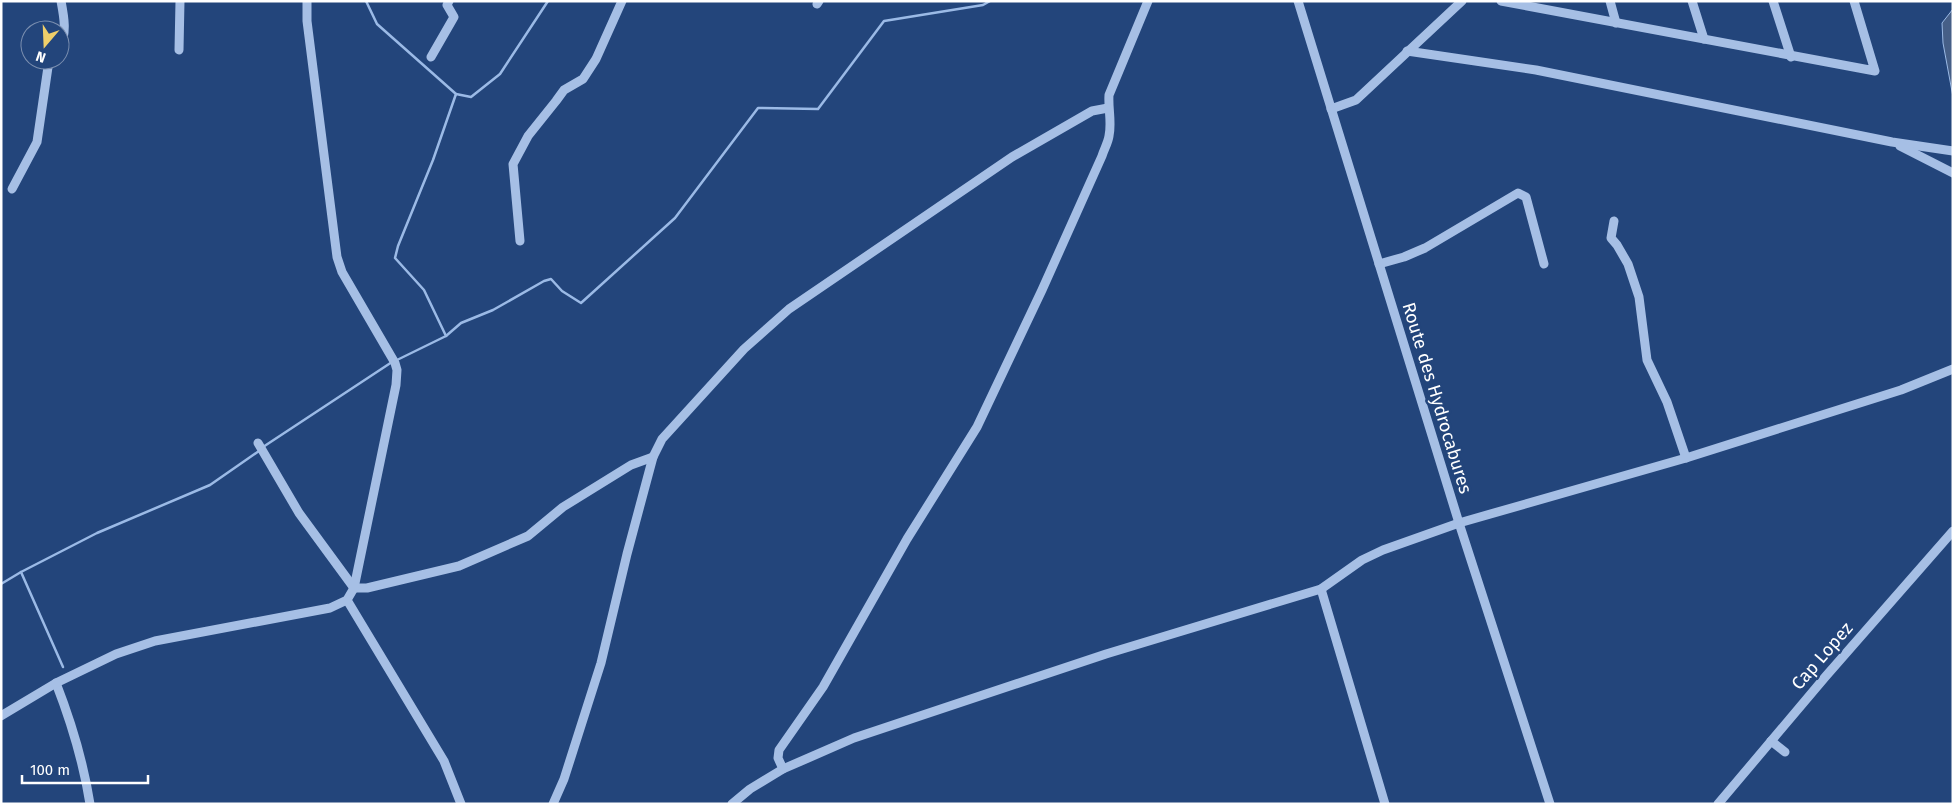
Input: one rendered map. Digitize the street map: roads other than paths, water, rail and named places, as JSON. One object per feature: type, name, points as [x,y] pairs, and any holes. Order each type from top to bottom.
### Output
[{"type":"street","points":[[61,1],[65,20]]},
{"type":"street","points":[[179,50],[180,1]]},
{"type":"street","points":[[1,716],[56,683],[116,654],[155,641],[330,608],[347,600],[354,588],[396,384],[397,370],[390,353],[342,272],[336,257],[307,21],[308,1]]},
{"type":"street","points":[[431,57],[454,17],[447,5],[449,1]]},
{"type":"street","points":[[520,241],[513,164],[528,136],[560,95],[570,86],[583,79],[596,59],[622,1]]},
{"type":"street","points":[[783,770],[778,758],[779,750],[823,687],[907,539],[977,427],[1042,290],[1102,156],[1109,137],[1109,94],[1148,1]]},
{"type":"street","name":"Route des Hydrocabures","points":[[1298,1],[1458,523],[1550,804]]},
{"type":"street","points":[[1331,109],[1356,100],[1462,1]]},
{"type":"street","points":[[1501,1],[1874,72],[1854,1]]},
{"type":"street","points":[[1610,1],[1616,23]]},
{"type":"street","points":[[1692,1],[1704,39]]},
{"type":"street","points":[[1773,1],[1791,57]]},
{"type":"street","points":[[1408,51],[1536,70],[1892,142],[1953,151]]},
{"type":"street","points":[[12,189],[37,142],[48,70]]},
{"type":"street","points":[[554,804],[564,779],[601,663],[653,457],[662,439],[744,349],[789,309],[1012,157],[1092,111],[1108,108]]},
{"type":"street","points":[[1892,142],[1953,173]]},
{"type":"street","points":[[1379,264],[1404,257],[1425,248],[1518,193],[1526,197],[1544,264]]},
{"type":"street","points":[[1614,221],[1611,238],[1618,244],[1628,264],[1639,297],[1647,360],[1667,402],[1686,458]]},
{"type":"street","points":[[732,804],[750,788],[783,770],[810,756],[864,734],[1106,654],[1321,589],[1362,560],[1383,550],[1458,523],[1686,458],[1901,390],[1953,369]]},
{"type":"street","points":[[260,447],[299,513],[354,588]]},
{"type":"street","points":[[354,588],[367,588],[460,566],[528,536],[563,506],[631,465],[653,457]]},
{"type":"street","name":"Cap Lopez","points":[[1718,804],[1770,741],[1953,531]]},
{"type":"street","points":[[1321,589],[1385,804]]},
{"type":"street","points":[[347,600],[444,761],[461,804]]},
{"type":"street","points":[[56,683],[72,724],[84,768],[90,804]]},
{"type":"street","points":[[1770,741],[1785,752]]},
{"type":"water","points":[[1953,9],[1953,97],[1943,43],[1942,23]]},
{"type":"waterway","points":[[366,1],[377,24],[456,94],[471,97],[500,74],[548,1]]},
{"type":"waterway","points":[[446,336],[461,323],[493,310],[544,281],[551,279],[562,291],[581,303],[675,218],[758,108],[818,109],[884,21],[983,5],[990,1]]},
{"type":"waterway","points":[[397,360],[446,336],[424,290],[395,258],[456,94]]},
{"type":"waterway","points":[[263,447],[392,362]]},
{"type":"waterway","points":[[1,584],[97,533],[210,485],[259,451]]},
{"type":"waterway","points":[[21,572],[63,667]]}]
